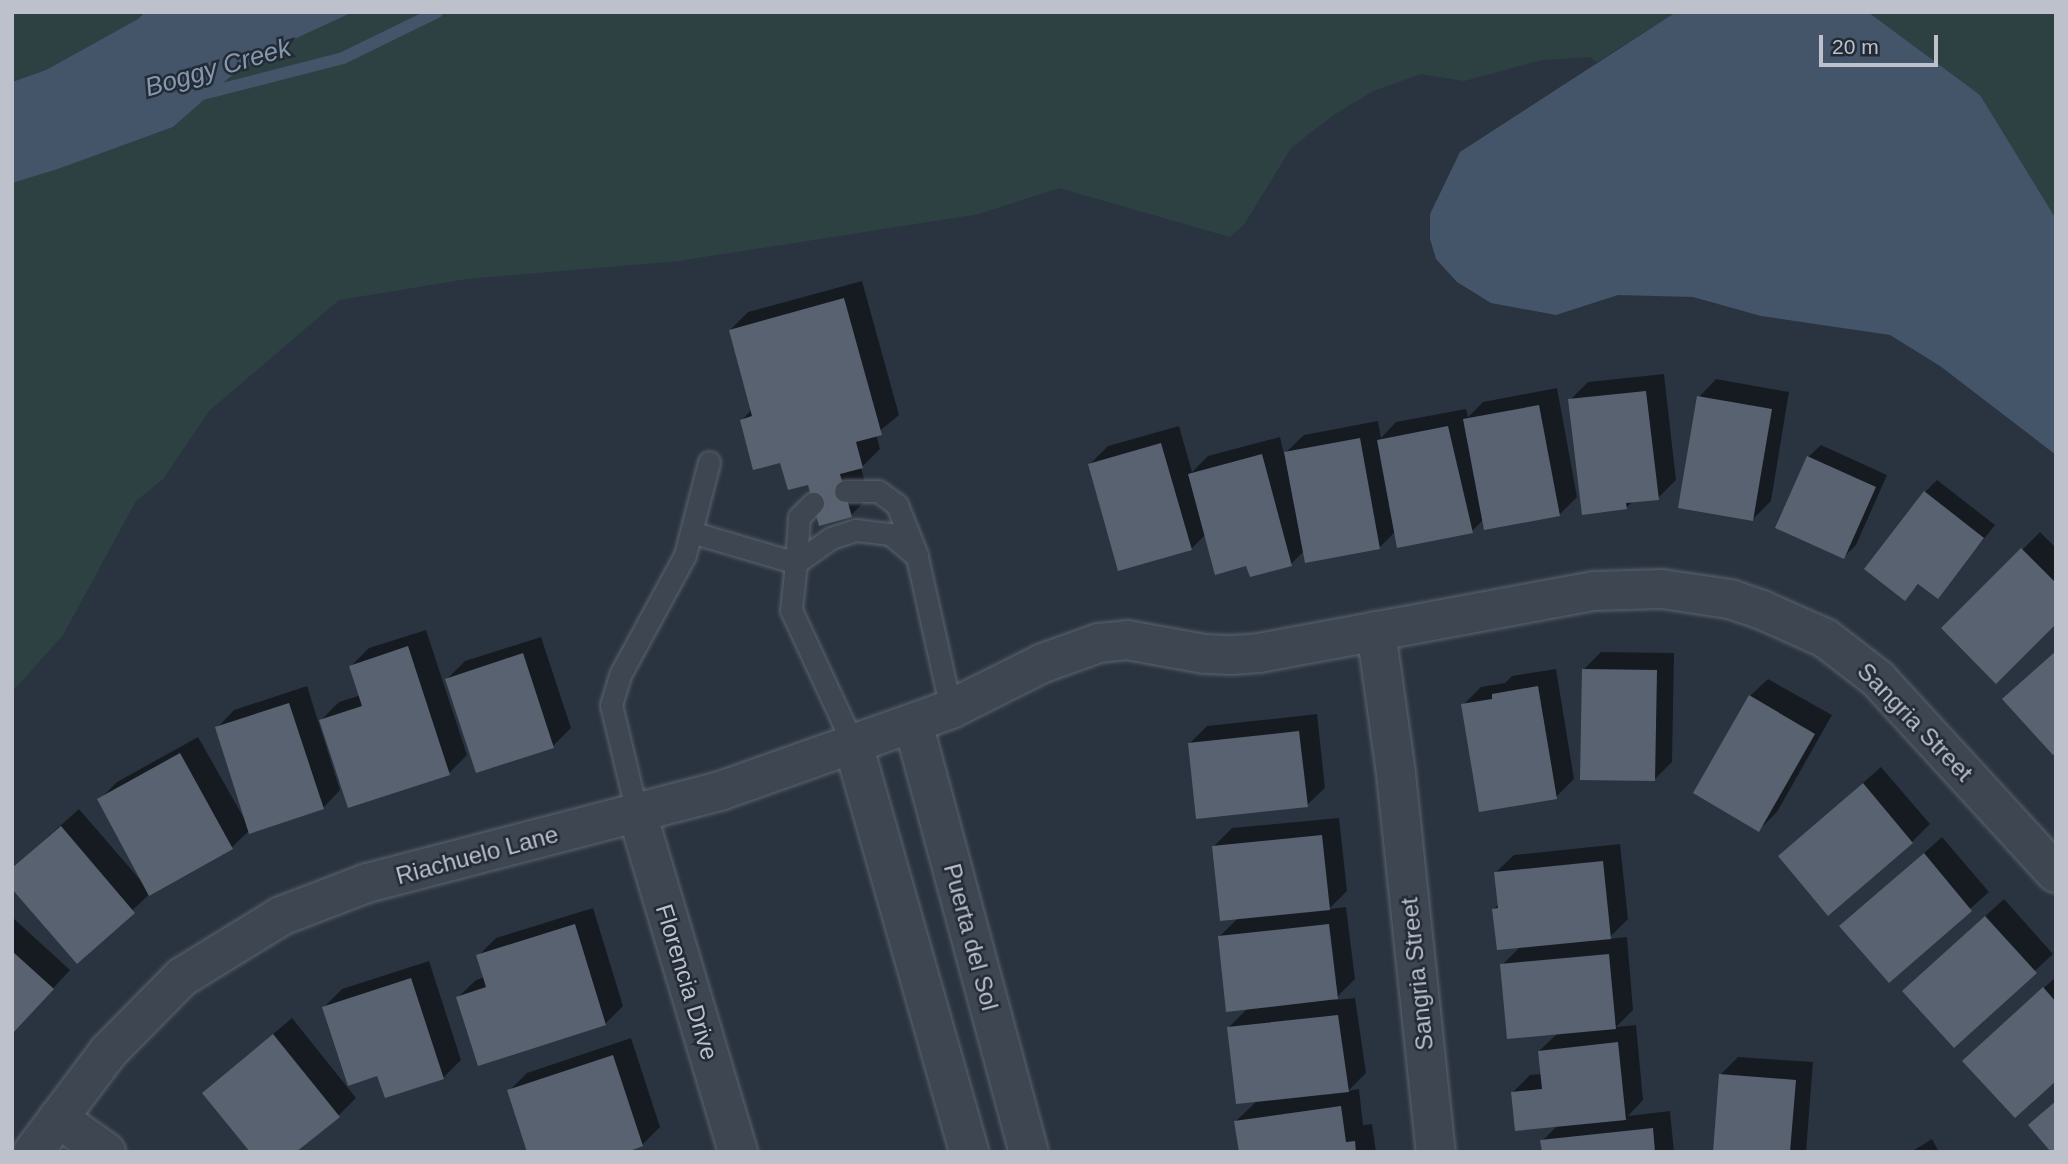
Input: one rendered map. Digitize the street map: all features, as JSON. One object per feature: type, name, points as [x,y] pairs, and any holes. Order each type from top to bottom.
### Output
[{"type":"street","name":"Sangria Street","points":[[999,682],[1098,643],[1127,640],[1205,654],[1232,655],[1564,596],[1616,589],[1695,592],[1762,610],[1825,638],[1878,679],[2056,873]]},
{"type":"street","name":"Sangria Street","points":[[1376,631],[1398,787],[1436,1152]]},
{"type":"street","name":"Riachuelo Lane","points":[[33,1152],[107,1052],[182,977],[281,916],[367,883],[720,791],[951,709],[999,682]]},
{"type":"street","name":"Puerta del Sol","points":[[913,723],[1029,1152]]},
{"type":"street","points":[[853,744],[969,1152]]},
{"type":"street","name":"Florencia Drive","points":[[637,813],[738,1152]]},
{"type":"street","points":[[58,1118],[106,1152]]},
{"type":"lane","points":[[637,813],[611,705],[621,673],[685,555],[709,462]]},
{"type":"lane","points":[[845,491],[878,491],[897,505],[917,557],[951,709]]},
{"type":"lane","points":[[813,503],[799,517],[791,610],[853,744]]},
{"type":"lane","points":[[796,563],[831,538],[856,530],[890,534],[917,557]]},
{"type":"lane","points":[[691,532],[796,563]]},
{"type":"green space","points":[[12,12],[145,12],[138,19],[46,70],[12,82]]},
{"type":"green space","points":[[353,12],[1676,12],[1597,62],[1590,57],[1542,60],[1464,81],[1421,74],[1373,91],[1332,116],[1291,148],[1245,223],[1230,237],[1059,188],[979,214],[678,261],[467,279],[339,300],[209,411],[163,479],[136,501],[63,635],[12,692],[12,183],[173,127],[230,77],[286,43]]},
{"type":"green space","points":[[1868,12],[2056,12],[2056,219],[1980,95]]},
{"type":"water","points":[[145,12],[353,12],[286,43],[230,77],[173,127],[12,183],[12,82],[46,70],[138,19]]},
{"type":"water","points":[[1676,12],[1868,12],[1980,95],[2056,219],[2056,455],[1940,366],[1890,335],[1761,316],[1693,297],[1618,295],[1556,315],[1491,303],[1457,282],[1436,259],[1430,239],[1430,214],[1460,152]]},
{"type":"building","points":[[844,298],[882,435],[856,442],[863,468],[840,474],[852,517],[819,526],[808,485],[788,490],[780,463],[753,470],[740,420],[752,416],[729,330]]},
{"type":"building","points":[[1646,391],[1659,500],[1626,503],[1627,509],[1582,515],[1568,399]]},
{"type":"building","points":[[1697,396],[1772,409],[1753,521],[1678,508]]},
{"type":"building","points":[[1539,405],[1560,516],[1484,530],[1463,419]]},
{"type":"building","points":[[1448,426],[1473,533],[1397,548],[1377,440]]},
{"type":"building","points":[[1360,438],[1380,549],[1305,563],[1284,452]]},
{"type":"building","points":[[1161,443],[1192,550],[1118,571],[1088,464]]},
{"type":"building","points":[[1262,454],[1292,566],[1250,577],[1246,566],[1215,575],[1188,474]]},
{"type":"building","points":[[1807,456],[1876,487],[1844,559],[1775,528]]},
{"type":"building","points":[[1924,491],[1984,538],[1938,599],[1918,584],[1905,601],[1864,569]]},
{"type":"building","points":[[2021,548],[2056,583],[2056,624],[1996,684],[1941,628]]},
{"type":"building","points":[[408,646],[450,775],[348,808],[319,720],[362,706],[349,666]]},
{"type":"building","points":[[2056,651],[2056,753],[2053,755],[2002,699]]},
{"type":"building","points":[[523,653],[554,748],[476,773],[445,679]]},
{"type":"building","points":[[1582,669],[1657,670],[1655,781],[1580,780]]},
{"type":"building","points":[[1538,686],[1557,799],[1479,812],[1461,704],[1492,699],[1492,694]]},
{"type":"building","points":[[1749,695],[1815,734],[1759,832],[1693,793]]},
{"type":"building","points":[[289,703],[324,809],[249,834],[215,727]]},
{"type":"building","points":[[1299,731],[1308,807],[1196,819],[1188,743]]},
{"type":"building","points":[[180,753],[233,849],[149,896],[97,799]]},
{"type":"building","points":[[1863,783],[1913,843],[1828,916],[1778,856]]},
{"type":"building","points":[[61,826],[135,913],[77,964],[12,889],[12,868]]},
{"type":"building","points":[[1322,835],[1330,910],[1220,921],[1212,846]]},
{"type":"building","points":[[1924,853],[1972,911],[1889,983],[1839,926]]},
{"type":"building","points":[[1603,861],[1611,939],[1497,950],[1492,909],[1498,908],[1494,872]]},
{"type":"building","points":[[1985,916],[2037,973],[1954,1048],[1902,991]]},
{"type":"building","points":[[575,924],[606,1025],[478,1066],[456,997],[486,987],[476,955]]},
{"type":"building","points":[[1329,924],[1338,999],[1226,1012],[1218,936]]},
{"type":"building","points":[[12,951],[54,989],[12,1034]]},
{"type":"building","points":[[1609,954],[1616,1029],[1507,1039],[1500,964]]},
{"type":"building","points":[[411,978],[444,1079],[385,1098],[377,1076],[348,1086],[322,1007]]},
{"type":"building","points":[[2043,987],[2056,1002],[2056,1081],[2015,1118],[1962,1061]]},
{"type":"building","points":[[1338,1015],[1349,1092],[1236,1104],[1227,1027]]},
{"type":"building","points":[[273,1034],[340,1117],[296,1152],[250,1152],[202,1093]]},
{"type":"building","points":[[1618,1042],[1626,1120],[1515,1131],[1511,1092],[1542,1089],[1538,1051]]},
{"type":"building","points":[[613,1055],[643,1146],[627,1152],[527,1152],[507,1090]]},
{"type":"building","points":[[1719,1074],[1796,1080],[1790,1152],[1713,1152]]},
{"type":"building","points":[[2056,1101],[2056,1152],[2051,1152],[2028,1125]]},
{"type":"building","points":[[1341,1106],[1346,1142],[1355,1141],[1356,1152],[1239,1152],[1234,1121]]},
{"type":"building","points":[[1653,1128],[1655,1152],[1542,1152],[1540,1140]]},
{"type":"waterway","name":"Boggy Creek","points":[[199,95],[343,58],[437,12]]}]
